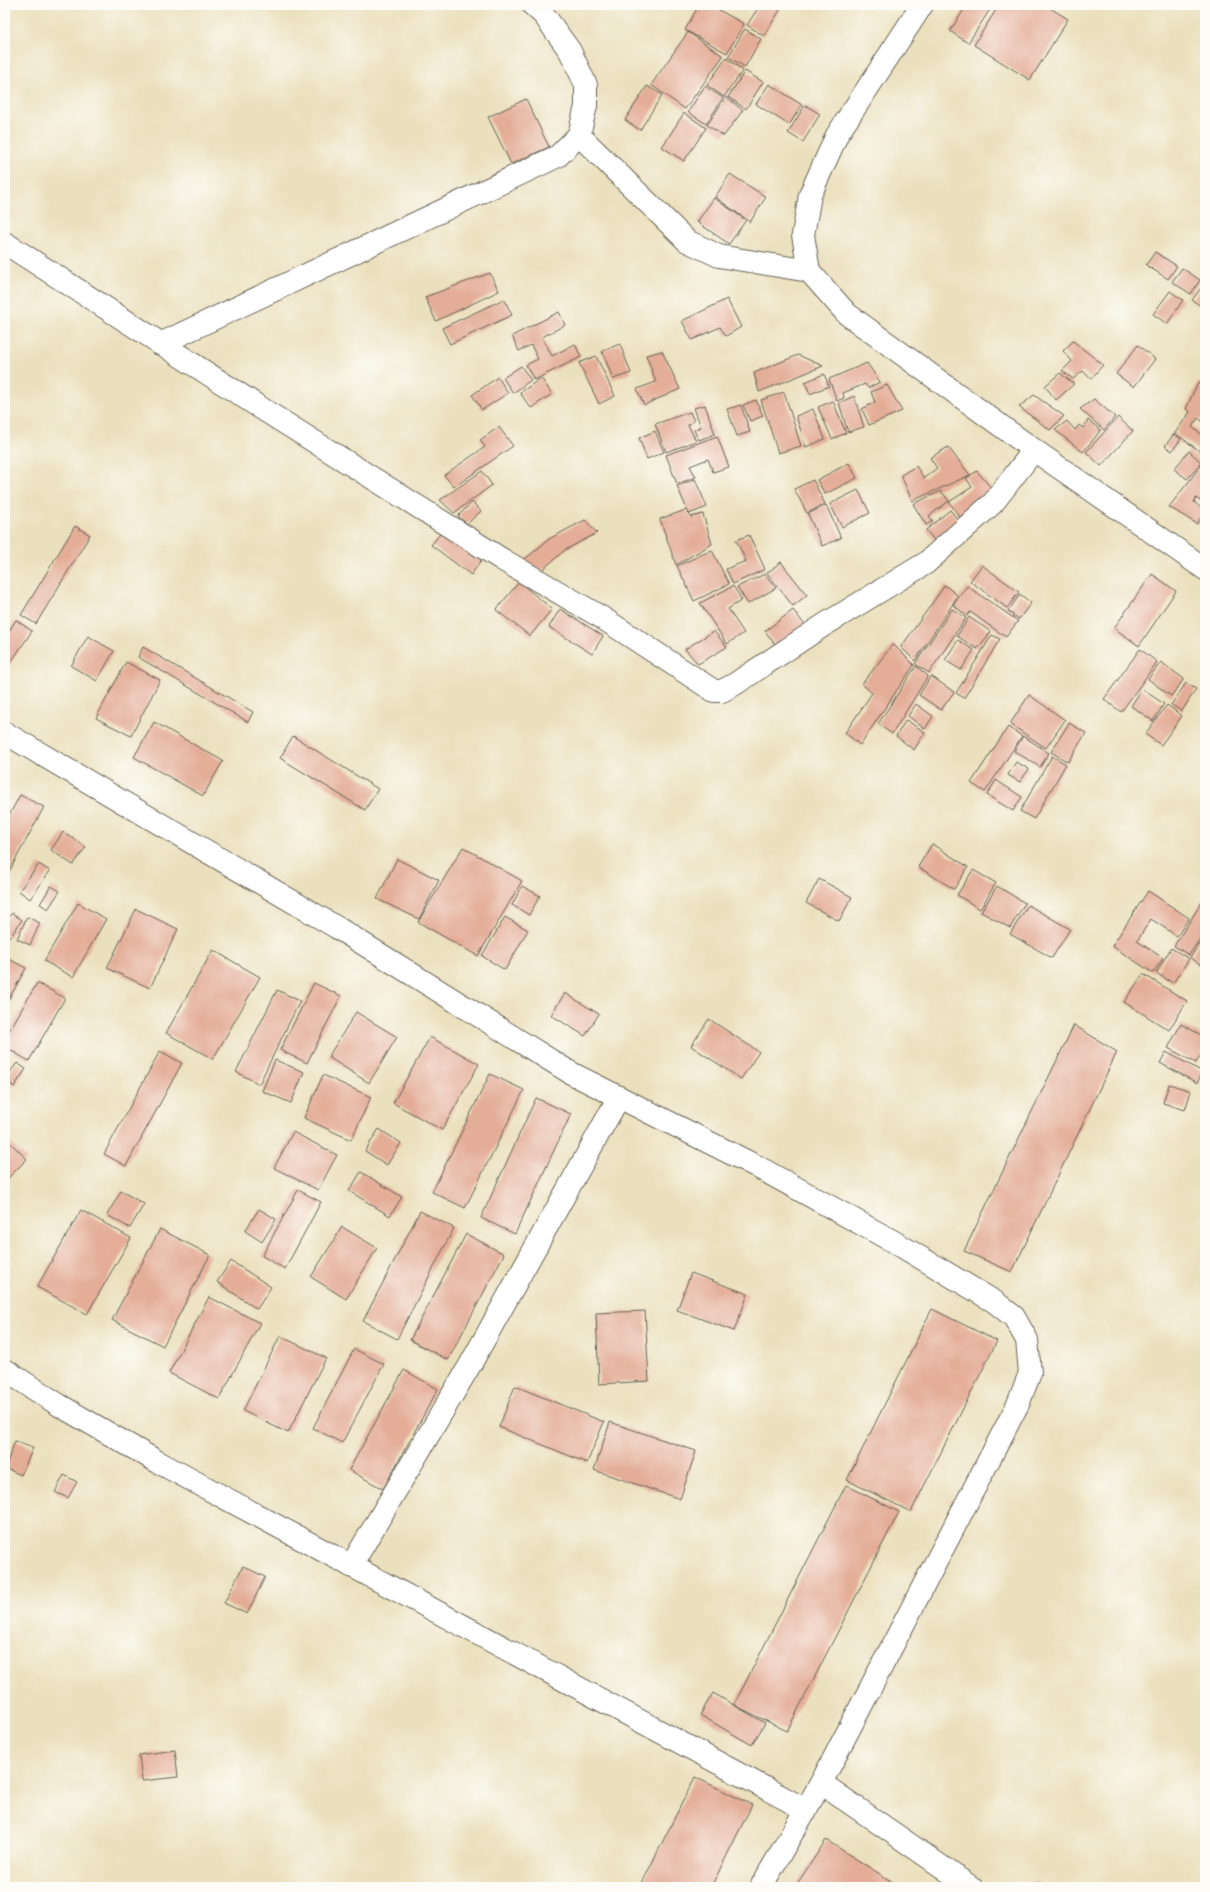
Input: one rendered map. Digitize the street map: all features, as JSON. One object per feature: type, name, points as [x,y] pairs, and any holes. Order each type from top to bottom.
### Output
[{"type":"street","points":[[160,344],[558,156],[579,135],[586,106],[586,85],[570,51],[544,15],[533,5]]},
{"type":"street","points":[[922,5],[837,135],[810,195],[803,235],[809,271],[847,314],[1034,450],[1205,569]]},
{"type":"street","points":[[579,135],[687,241],[719,256],[809,271]]},
{"type":"street","points":[[5,243],[160,344],[503,560],[602,617],[714,691],[722,691],[735,684],[824,625],[926,563],[993,503],[1034,450]]},
{"type":"street","points":[[5,733],[336,927],[571,1073],[756,1166],[896,1243],[995,1302],[1014,1317],[1027,1340],[1030,1373],[1018,1404],[821,1783],[761,1887]]},
{"type":"street","points":[[351,1566],[470,1365],[619,1097]]},
{"type":"street","points":[[5,1370],[59,1405],[158,1462],[806,1810]]},
{"type":"street","points":[[821,1783],[971,1887]]},
{"type":"building","points":[[699,5],[710,5],[744,24],[727,53],[685,30]]},
{"type":"building","points":[[760,5],[783,5],[764,36],[747,25]]},
{"type":"building","points":[[967,5],[993,5],[968,43],[950,31]]},
{"type":"building","points":[[999,5],[1045,5],[1068,19],[1030,80],[974,45]]},
{"type":"building","points":[[745,29],[761,39],[745,67],[728,57]]},
{"type":"building","points":[[688,32],[723,56],[685,109],[651,85]]},
{"type":"building","points":[[726,58],[743,70],[724,97],[707,85]]},
{"type":"building","points":[[745,71],[763,82],[746,109],[728,97]]},
{"type":"building","points":[[769,84],[802,105],[789,125],[756,104]]},
{"type":"building","points":[[647,86],[662,95],[640,130],[625,120]]},
{"type":"building","points":[[705,86],[723,98],[706,124],[688,112]]},
{"type":"building","points":[[726,97],[743,110],[724,136],[707,125]]},
{"type":"building","points":[[526,99],[549,147],[511,164],[488,117]]},
{"type":"building","points":[[805,105],[820,114],[803,142],[788,133]]},
{"type":"building","points":[[684,113],[706,128],[684,161],[662,147]]},
{"type":"building","points":[[730,174],[766,197],[750,222],[715,197]]},
{"type":"building","points":[[714,198],[746,220],[729,244],[697,222]]},
{"type":"building","points":[[1155,252],[1177,266],[1168,279],[1146,265]]},
{"type":"building","points":[[1182,268],[1200,280],[1191,294],[1172,282]]},
{"type":"building","points":[[490,273],[499,291],[436,321],[425,297]]},
{"type":"building","points":[[1205,284],[1205,309],[1192,300]]},
{"type":"building","points":[[1170,291],[1183,300],[1167,324],[1153,314]]},
{"type":"building","points":[[504,299],[512,315],[450,344],[442,328]]},
{"type":"building","points":[[727,299],[741,327],[726,336],[720,327],[692,340],[682,321]]},
{"type":"building","points":[[559,312],[565,325],[542,337],[552,356],[575,344],[581,357],[534,380],[526,365],[538,359],[531,345],[519,351],[512,336]]},
{"type":"building","points":[[1073,341],[1103,365],[1091,379],[1083,371],[1073,379],[1062,371],[1072,361],[1063,351]]},
{"type":"building","points":[[620,344],[631,373],[613,379],[602,351]]},
{"type":"building","points":[[1138,345],[1155,359],[1134,387],[1116,374]]},
{"type":"building","points":[[662,351],[680,389],[644,405],[637,389],[656,382],[646,355]]},
{"type":"building","points":[[798,355],[823,366],[759,392],[754,373]]},
{"type":"building","points":[[596,356],[615,396],[599,404],[579,363]]},
{"type":"building","points":[[867,363],[880,382],[868,388],[865,384],[843,393],[844,398],[837,401],[829,379]]},
{"type":"building","points":[[521,366],[531,380],[513,393],[503,378]]},
{"type":"building","points":[[1060,373],[1074,384],[1056,400],[1045,386]]},
{"type":"building","points":[[824,374],[829,386],[810,394],[805,382]]},
{"type":"building","points":[[498,377],[508,393],[482,410],[472,395]]},
{"type":"building","points":[[541,378],[552,394],[531,408],[520,393]]},
{"type":"building","points":[[1198,382],[1205,387],[1205,423],[1198,418],[1192,427],[1205,437],[1205,455],[1175,433],[1190,412],[1186,409]]},
{"type":"building","points":[[887,385],[902,411],[869,425],[862,409],[875,402],[871,392]]},
{"type":"building","points":[[784,392],[801,446],[778,453],[761,400]]},
{"type":"building","points":[[1034,395],[1064,416],[1050,430],[1019,407]]},
{"type":"building","points":[[854,396],[864,427],[848,432],[839,403]]},
{"type":"building","points":[[1094,399],[1115,417],[1104,430],[1080,409]]},
{"type":"building","points":[[756,400],[763,416],[750,421],[743,405]]},
{"type":"building","points":[[833,401],[846,433],[832,439],[818,407]]},
{"type":"building","points":[[705,405],[715,434],[699,440],[694,430],[701,427],[694,408]]},
{"type":"building","points":[[741,405],[750,432],[737,436],[727,409]]},
{"type":"building","points":[[813,409],[825,439],[806,447],[796,416]]},
{"type":"building","points":[[690,412],[694,421],[688,425],[696,441],[666,452],[655,424]]},
{"type":"building","points":[[1118,417],[1133,431],[1101,466],[1086,452]]},
{"type":"building","points":[[1088,420],[1101,430],[1083,452],[1055,430],[1067,421],[1075,430],[1079,425],[1083,428]]},
{"type":"building","points":[[499,427],[513,446],[454,487],[444,475],[485,447],[480,440]]},
{"type":"building","points":[[655,431],[664,452],[647,459],[639,438]]},
{"type":"building","points":[[1174,434],[1181,439],[1172,451],[1165,446]]},
{"type":"building","points":[[717,436],[729,467],[713,472],[708,459],[690,466],[696,477],[677,484],[666,455]]},
{"type":"building","points":[[948,447],[970,475],[912,501],[901,475],[916,466],[924,478],[937,468],[930,458]]},
{"type":"building","points":[[1189,451],[1202,463],[1187,479],[1174,469]]},
{"type":"building","points":[[849,463],[857,478],[825,494],[817,480]]},
{"type":"building","points":[[1203,463],[1205,464],[1205,497],[1202,502],[1196,498],[1194,502],[1205,511],[1197,524],[1169,507]]},
{"type":"building","points":[[482,471],[492,485],[454,513],[440,500]]},
{"type":"building","points":[[977,471],[993,490],[960,517],[949,502],[972,487],[966,478]]},
{"type":"building","points":[[695,479],[707,507],[689,514],[677,486]]},
{"type":"building","points":[[813,480],[825,504],[807,513],[794,489]]},
{"type":"building","points":[[858,490],[870,513],[842,527],[830,504]]},
{"type":"building","points":[[941,491],[949,501],[929,516],[933,521],[926,525],[913,504]]},
{"type":"building","points":[[472,502],[481,511],[467,524],[458,516]]},
{"type":"building","points":[[826,505],[841,538],[822,546],[808,514]]},
{"type":"building","points":[[686,510],[691,517],[703,514],[712,544],[676,565],[660,519]]},
{"type":"building","points":[[950,510],[958,520],[934,540],[926,530]]},
{"type":"building","points":[[585,520],[597,533],[565,550],[541,571],[524,560],[549,539]]},
{"type":"building","points":[[75,526],[90,535],[36,624],[21,615]]},
{"type":"building","points":[[441,533],[483,558],[471,575],[431,545]]},
{"type":"building","points":[[749,535],[765,569],[733,584],[726,569],[746,561],[736,540]]},
{"type":"building","points":[[712,550],[729,584],[694,601],[677,566]]},
{"type":"building","points":[[781,562],[807,595],[793,606],[767,573]]},
{"type":"building","points":[[982,565],[1019,592],[1007,608],[970,581]]},
{"type":"building","points":[[765,574],[776,588],[748,604],[737,587]]},
{"type":"building","points":[[1152,574],[1176,591],[1139,646],[1114,628]]},
{"type":"building","points":[[519,582],[552,609],[530,636],[496,610]]},
{"type":"building","points":[[945,585],[958,596],[915,661],[901,647]]},
{"type":"building","points":[[733,586],[742,600],[728,609],[744,633],[727,644],[700,603]]},
{"type":"building","points":[[967,586],[1018,621],[1006,637],[970,612],[967,616],[953,605]]},
{"type":"building","points":[[1020,594],[1031,603],[1019,619],[1008,611]]},
{"type":"building","points":[[560,609],[603,636],[592,654],[549,627]]},
{"type":"building","points":[[952,609],[966,618],[929,673],[915,664]]},
{"type":"building","points":[[793,610],[805,625],[777,647],[765,631]]},
{"type":"building","points":[[969,617],[991,632],[977,649],[957,636]]},
{"type":"building","points":[[16,620],[32,631],[5,671],[5,637]]},
{"type":"building","points":[[714,631],[727,647],[698,664],[685,649]]},
{"type":"building","points":[[992,635],[1000,639],[964,698],[956,693]]},
{"type":"building","points":[[88,636],[114,651],[97,681],[71,666]]},
{"type":"building","points":[[958,640],[974,650],[961,670],[945,660]]},
{"type":"building","points":[[893,644],[914,665],[860,745],[845,733],[872,693],[862,684]]},
{"type":"building","points":[[143,647],[253,712],[248,722],[138,657]]},
{"type":"building","points":[[1140,649],[1157,662],[1121,712],[1104,699]]},
{"type":"building","points":[[126,662],[160,680],[131,736],[96,718]]},
{"type":"building","points":[[1161,662],[1184,679],[1171,696],[1148,679]]},
{"type":"building","points":[[916,666],[928,676],[892,734],[878,724]]},
{"type":"building","points":[[931,676],[954,692],[941,710],[919,695]]},
{"type":"building","points":[[1186,683],[1196,689],[1182,711],[1171,705]]},
{"type":"building","points":[[1142,689],[1164,704],[1153,721],[1131,706]]},
{"type":"building","points":[[1029,695],[1065,720],[1046,748],[1010,724]]},
{"type":"building","points":[[916,704],[933,716],[925,729],[908,716]]},
{"type":"building","points":[[1167,705],[1182,716],[1161,745],[1145,734]]},
{"type":"building","points":[[906,720],[925,732],[914,750],[896,736]]},
{"type":"building","points":[[154,722],[223,761],[203,796],[134,757]]},
{"type":"building","points":[[1069,723],[1086,733],[1068,762],[1051,752]]},
{"type":"building","points":[[1008,727],[1022,736],[985,792],[971,783]]},
{"type":"building","points":[[293,736],[378,789],[365,810],[280,758]]},
{"type":"building","points":[[1023,736],[1049,753],[1040,767],[1014,751]]},
{"type":"building","points":[[1052,756],[1066,764],[1034,819],[1020,811]]},
{"type":"building","points":[[1016,762],[1029,769],[1020,782],[1008,775]]},
{"type":"building","points":[[996,780],[1022,797],[1013,811],[987,795]]},
{"type":"building","points":[[20,795],[44,807],[5,879],[5,823]]},
{"type":"building","points":[[63,832],[86,847],[73,865],[51,850]]},
{"type":"building","points":[[932,844],[968,867],[954,889],[918,867]]},
{"type":"building","points":[[463,847],[522,881],[478,956],[418,922]]},
{"type":"building","points":[[397,859],[439,880],[419,919],[377,899]]},
{"type":"building","points":[[39,864],[50,871],[30,899],[19,891]]},
{"type":"building","points":[[973,870],[996,883],[980,909],[957,895]]},
{"type":"building","points":[[819,879],[852,897],[839,921],[806,903]]},
{"type":"building","points":[[51,886],[60,891],[48,909],[40,904]]},
{"type":"building","points":[[522,886],[540,896],[529,915],[512,905]]},
{"type":"building","points":[[997,886],[1025,903],[1010,928],[981,912]]},
{"type":"building","points":[[1148,891],[1189,918],[1177,936],[1151,919],[1137,941],[1163,958],[1153,973],[1112,946]]},
{"type":"building","points":[[1205,897],[1205,931],[1189,955],[1174,946]]},
{"type":"building","points":[[78,903],[106,919],[73,977],[44,961]]},
{"type":"building","points":[[1028,905],[1070,929],[1052,958],[1010,934]]},
{"type":"building","points":[[136,909],[178,929],[150,988],[107,968]]},
{"type":"building","points":[[12,913],[22,920],[10,937],[5,933],[5,922]]},
{"type":"building","points":[[27,917],[40,923],[30,945],[17,939]]},
{"type":"building","points":[[505,917],[528,930],[505,970],[482,956]]},
{"type":"building","points":[[1205,934],[1205,967],[1190,958]]},
{"type":"building","points":[[1171,948],[1189,959],[1173,983],[1156,973]]},
{"type":"building","points":[[213,950],[260,977],[213,1059],[166,1033]]},
{"type":"building","points":[[5,957],[26,968],[5,1006]]},
{"type":"building","points":[[1143,974],[1187,1001],[1169,1030],[1124,1002]]},
{"type":"building","points":[[37,983],[65,998],[29,1061],[5,1047],[5,1038]]},
{"type":"building","points":[[314,983],[341,996],[307,1063],[280,1050]]},
{"type":"building","points":[[277,990],[300,1001],[259,1084],[236,1072]]},
{"type":"building","points":[[565,993],[599,1014],[585,1036],[551,1015]]},
{"type":"building","points":[[356,1012],[397,1037],[369,1083],[328,1057]]},
{"type":"building","points":[[709,1019],[759,1052],[741,1079],[691,1046]]},
{"type":"building","points":[[1181,1024],[1205,1037],[1205,1048],[1196,1063],[1168,1048]]},
{"type":"building","points":[[1074,1025],[1117,1052],[1012,1272],[964,1251]]},
{"type":"building","points":[[430,1037],[479,1064],[442,1130],[393,1103]]},
{"type":"building","points":[[160,1051],[182,1063],[126,1166],[104,1154]]},
{"type":"building","points":[[1166,1052],[1203,1072],[1197,1083],[1160,1063]]},
{"type":"building","points":[[275,1060],[304,1072],[291,1103],[262,1091]]},
{"type":"building","points":[[17,1063],[26,1069],[14,1087],[5,1079]]},
{"type":"building","points":[[490,1074],[524,1090],[465,1208],[432,1192]]},
{"type":"building","points":[[323,1075],[371,1097],[351,1140],[304,1118]]},
{"type":"building","points":[[1169,1084],[1191,1091],[1185,1110],[1163,1103]]},
{"type":"building","points":[[536,1098],[571,1114],[515,1234],[481,1218]]},
{"type":"building","points":[[379,1129],[401,1143],[387,1165],[365,1151]]},
{"type":"building","points":[[293,1132],[337,1155],[318,1190],[274,1168]]},
{"type":"building","points":[[6,1139],[27,1159],[5,1181],[5,1140]]},
{"type":"building","points":[[361,1172],[402,1197],[390,1216],[349,1191]]},
{"type":"building","points":[[298,1190],[321,1202],[285,1269],[262,1256]]},
{"type":"building","points":[[121,1191],[144,1204],[130,1228],[107,1215]]},
{"type":"building","points":[[259,1209],[276,1219],[262,1242],[245,1231]]},
{"type":"building","points":[[81,1210],[131,1238],[87,1314],[37,1287]]},
{"type":"building","points":[[420,1211],[454,1228],[397,1339],[363,1321]]},
{"type":"building","points":[[342,1227],[377,1248],[346,1299],[311,1277]]},
{"type":"building","points":[[160,1229],[210,1255],[163,1346],[112,1320]]},
{"type":"building","points":[[466,1234],[504,1254],[448,1360],[410,1340]]},
{"type":"building","points":[[231,1261],[271,1287],[257,1309],[217,1282]]},
{"type":"building","points":[[691,1273],[748,1294],[734,1331],[677,1310]]},
{"type":"building","points":[[209,1297],[260,1323],[219,1399],[169,1373]]},
{"type":"building","points":[[932,1309],[997,1341],[911,1512],[847,1480]]},
{"type":"building","points":[[645,1311],[649,1381],[599,1384],[596,1313]]},
{"type":"building","points":[[280,1336],[326,1358],[288,1433],[243,1411]]},
{"type":"building","points":[[354,1349],[384,1364],[342,1443],[313,1428]]},
{"type":"building","points":[[404,1370],[438,1389],[383,1489],[349,1470]]},
{"type":"building","points":[[515,1386],[604,1422],[587,1463],[499,1427]]},
{"type":"building","points":[[610,1422],[696,1451],[680,1499],[594,1470]]},
{"type":"building","points":[[15,1441],[33,1448],[21,1475],[5,1468]]},
{"type":"building","points":[[64,1475],[77,1482],[68,1498],[55,1492]]},
{"type":"building","points":[[846,1485],[899,1512],[787,1731],[734,1705]]},
{"type":"building","points":[[243,1566],[265,1577],[247,1614],[224,1603]]},
{"type":"building","points":[[713,1693],[765,1723],[752,1745],[700,1715]]},
{"type":"building","points":[[175,1750],[178,1777],[142,1781],[139,1755]]},
{"type":"building","points":[[695,1777],[752,1805],[711,1887],[640,1887]]},
{"type":"building","points":[[826,1840],[894,1883],[892,1887],[795,1887]]},
{"type":"building","points":[[1036,1882],[1044,1887],[1033,1887]]}]
